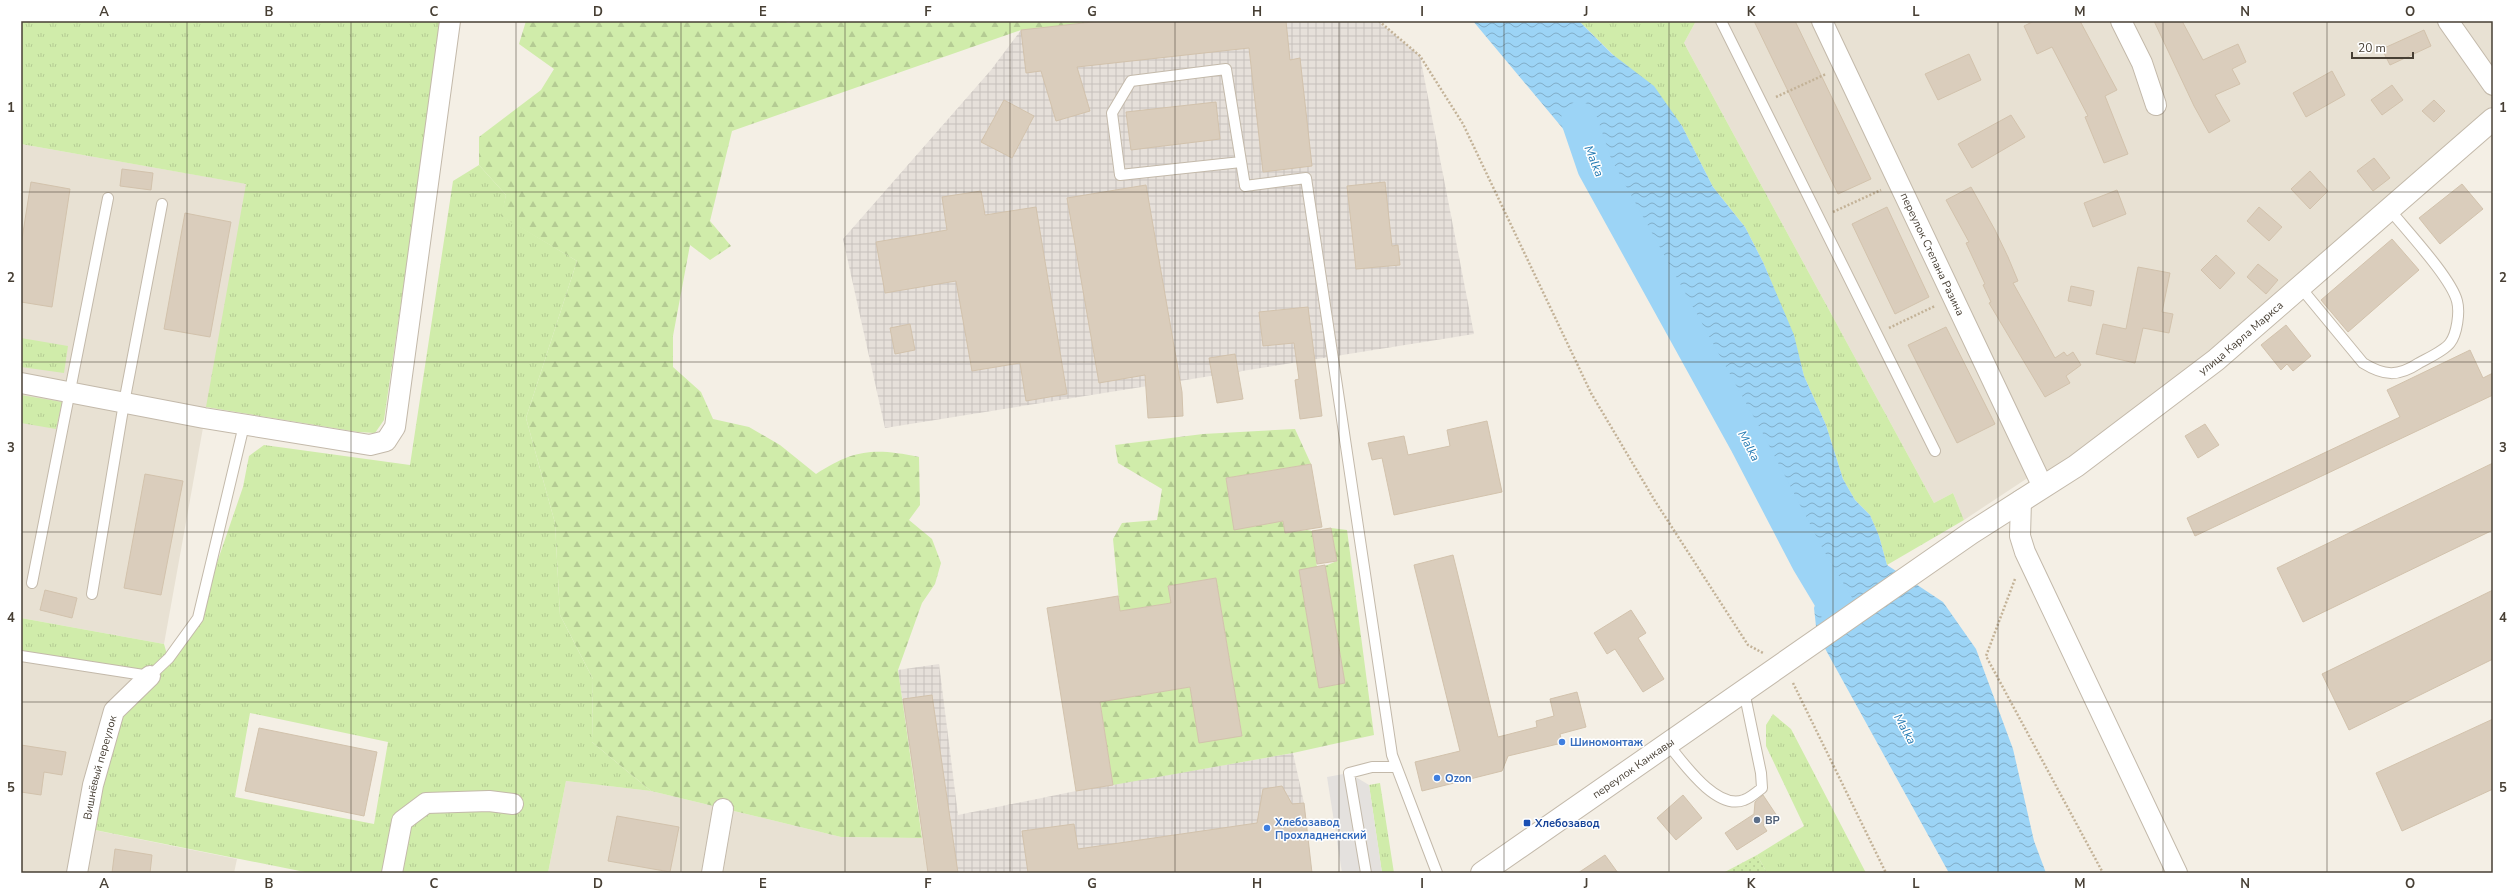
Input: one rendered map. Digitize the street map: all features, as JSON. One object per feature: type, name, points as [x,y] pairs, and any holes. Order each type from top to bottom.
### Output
[{"type":"street","points":[[21,383],[244,425],[370,445],[386,441],[392,434],[395,427],[450,21]]},
{"type":"street","name":"переулок Степана Разина","points":[[1822,21],[2043,487]]},
{"type":"street","points":[[2120,21],[2142,63],[2156,105]]},
{"type":"street","points":[[2448,21],[2493,85]]},
{"type":"street","name":"улица Карла Маркса","points":[[1783,663],[1971,533],[2076,466],[2216,360],[2301,288],[2493,119]]},
{"type":"street","points":[[2021,500],[2020,536],[2025,552],[2177,873]]},
{"type":"street","name":"переулок Канкавы","points":[[1482,873],[1783,663]]},
{"type":"street","name":"Вишнёвый переулок","points":[[77,873],[93,785],[114,711],[150,676]]},
{"type":"street","points":[[392,873],[402,821],[426,803],[489,801],[513,804]]},
{"type":"street","points":[[712,873],[723,809]]},
{"type":"lane","points":[[1721,21],[1935,451]]},
{"type":"lane","points":[[1241,162],[1120,175],[1112,113],[1131,81],[1226,69],[1245,186],[1306,178],[1392,755],[1437,873]]},
{"type":"lane","points":[[32,583],[108,198]]},
{"type":"lane","points":[[92,594],[124,403],[162,204]]},
{"type":"lane","points":[[2301,288],[2363,363],[2376,371],[2388,375],[2416,365],[2450,343],[2457,324],[2457,301],[2441,273],[2390,210]]},
{"type":"lane","points":[[21,656],[150,676],[169,658],[198,618],[244,425]]},
{"type":"lane","points":[[1667,743],[1716,796],[1730,802],[1744,800],[1762,788],[1762,773],[1744,690]]},
{"type":"lane","points":[[1366,873],[1350,773],[1372,766],[1396,767]]},
{"type":"path","points":[[1380,21],[1420,56],[1463,124],[1591,393],[1655,502],[1748,645],[1783,663],[1886,873]]},
{"type":"path","points":[[1761,104],[1844,65]]},
{"type":"path","points":[[1820,218],[1899,182]]},
{"type":"path","points":[[1876,334],[1953,297]]},
{"type":"path","points":[[2025,552],[1986,656],[2104,873]]},
{"type":"path","points":[[1308,839],[1336,836]]},
{"type":"shaded area","points":[[1101,21],[1378,21],[1420,56],[1474,334],[885,428],[843,239],[991,70],[1021,30]]},
{"type":"shaded area","points":[[1696,21],[2493,21],[2493,119],[2336,258],[2043,487],[2035,473],[1964,520],[1953,493],[1934,503],[1684,43]]},
{"type":"shaded area","points":[[21,144],[247,184],[164,644],[21,618]]},
{"type":"shaded area","points":[[21,656],[150,676],[89,829],[237,859],[234,873],[21,873]]},
{"type":"shaded area","points":[[939,664],[958,815],[1076,791],[1293,753],[1304,803],[1312,873],[928,873],[898,670]]},
{"type":"shaded area","points":[[1349,773],[1369,785],[1382,873],[1342,873],[1327,777]]},
{"type":"shaded area","points":[[566,781],[651,791],[841,837],[922,838],[928,873],[548,873]]},
{"type":"green space","points":[[21,21],[442,21],[384,420],[375,433],[358,432],[206,407],[246,184],[21,144]]},
{"type":"green space","points":[[526,21],[783,21],[788,23],[806,21],[1101,21],[1021,30],[732,131],[710,221],[731,246],[710,260],[690,245],[673,336],[673,367],[701,392],[713,419],[749,427],[780,445],[816,474],[842,460],[854,455],[865,453],[889,452],[919,457],[920,505],[909,520],[932,539],[941,563],[935,584],[922,603],[898,670],[922,838],[841,837],[651,791],[592,742],[593,679],[560,615],[555,523],[526,418],[577,261],[501,216],[506,195],[479,165],[479,137],[541,90],[554,69],[519,44]]},
{"type":"green space","points":[[1579,21],[1696,21],[1684,43],[1934,503],[1953,493],[1964,520],[1887,565],[1879,536],[1870,515],[1855,500],[1843,479],[1826,425],[1804,376],[1794,337],[1763,262],[1745,227],[1713,187],[1682,126],[1671,112]]},
{"type":"green space","points":[[479,165],[506,195],[502,216],[577,261],[526,418],[555,523],[560,615],[593,679],[592,742],[651,791],[566,781],[548,873],[310,873],[85,828],[114,711],[149,676],[21,656],[21,618],[164,644],[168,658],[198,618],[243,487],[249,456],[264,445],[410,465],[453,181]],"holes":[[[250,713],[388,742],[374,824],[235,797]]]},
{"type":"green space","points":[[21,338],[68,346],[64,373],[21,367]]},
{"type":"green space","points":[[21,395],[62,402],[56,429],[21,423]]},
{"type":"green space","points":[[1295,429],[1311,464],[1226,478],[1234,529],[1283,521],[1285,533],[1307,530],[1312,531],[1317,567],[1299,570],[1319,688],[1345,683],[1325,566],[1337,561],[1331,528],[1347,530],[1374,735],[1293,753],[1113,785],[1100,702],[1190,687],[1199,742],[1242,735],[1216,578],[1168,586],[1171,603],[1120,611],[1113,539],[1122,523],[1157,520],[1162,489],[1118,463],[1115,445],[1203,434]]},
{"type":"green space","points":[[1773,714],[1791,729],[1866,873],[1767,873],[1757,855],[1804,826],[1766,746],[1766,725]]},
{"type":"green space","points":[[1380,783],[1394,873],[1382,873],[1369,785]]},
{"type":"green space","points":[[1757,855],[1767,873],[1723,873]]},
{"type":"water","points":[[1473,21],[1579,21],[1612,54],[1654,86],[1682,126],[1713,187],[1745,227],[1763,262],[1794,335],[1804,376],[1826,425],[1843,479],[1855,500],[1870,515],[1879,536],[1887,565],[1943,602],[1976,649],[2013,749],[2034,841],[2046,873],[1949,873],[1822,643],[1816,626],[1814,608],[1819,593],[1819,575],[1809,561],[1747,442],[1595,167]]},
{"type":"building","points":[[1101,21],[1286,21],[1290,60],[1300,58],[1312,166],[1263,172],[1249,48],[1077,67],[1090,111],[1056,121],[1041,71],[1026,73],[1021,30]]},
{"type":"building","points":[[1754,21],[1795,21],[1871,179],[1838,194]]},
{"type":"building","points":[[2034,21],[2080,21],[2117,90],[2105,96],[2128,154],[2104,163],[2085,117],[2088,116],[2052,47],[2037,54],[2024,26]]},
{"type":"building","points":[[2154,21],[2182,21],[2203,60],[2238,44],[2246,62],[2232,69],[2240,84],[2215,95],[2230,121],[2209,133],[2194,106]]},
{"type":"building","points":[[2424,30],[2431,46],[2390,65],[2382,49]]},
{"type":"building","points":[[1969,54],[1981,80],[1938,100],[1925,74]]},
{"type":"building","points":[[2332,71],[2345,95],[2306,117],[2293,93]]},
{"type":"building","points":[[2392,85],[2403,100],[2382,115],[2371,100]]},
{"type":"building","points":[[1004,100],[1034,116],[1012,158],[981,142]]},
{"type":"building","points":[[2434,100],[2445,111],[2434,122],[2422,111]]},
{"type":"building","points":[[1216,102],[1220,139],[1131,150],[1126,112]]},
{"type":"building","points":[[2011,115],[2025,137],[1972,168],[1958,144]]},
{"type":"building","points":[[2374,158],[2390,178],[2373,191],[2357,171]]},
{"type":"building","points":[[122,169],[153,173],[151,190],[120,186]]},
{"type":"building","points":[[2310,171],[2328,191],[2310,209],[2291,189]]},
{"type":"building","points":[[31,182],[70,189],[52,307],[21,302],[21,245]]},
{"type":"building","points":[[1385,182],[1392,246],[1398,245],[1400,265],[1356,269],[1347,186]]},
{"type":"building","points":[[2462,184],[2483,209],[2440,244],[2419,218]]},
{"type":"building","points":[[1146,185],[1182,392],[1183,416],[1148,418],[1145,375],[1099,383],[1067,198]]},
{"type":"building","points":[[1971,187],[2008,257],[2018,281],[2013,283],[2055,358],[2064,352],[2067,356],[2073,352],[2081,365],[2066,376],[2070,383],[2045,397],[1989,303],[1991,302],[1983,285],[1985,284],[1966,243],[1969,242],[1946,200]]},
{"type":"building","points":[[2117,190],[2126,214],[2093,227],[2084,203]]},
{"type":"building","points":[[981,191],[985,215],[1036,207],[1067,394],[1026,401],[1020,363],[972,371],[956,281],[885,293],[876,242],[947,230],[942,197]]},
{"type":"building","points":[[1887,207],[1929,297],[1895,314],[1852,224]]},
{"type":"building","points":[[2259,207],[2282,227],[2269,241],[2247,221]]},
{"type":"building","points":[[185,213],[231,222],[210,337],[164,329]]},
{"type":"building","points":[[2392,239],[2419,270],[2348,332],[2321,300]]},
{"type":"building","points":[[2216,255],[2235,273],[2220,289],[2201,270]]},
{"type":"building","points":[[2258,264],[2278,280],[2266,294],[2247,277]]},
{"type":"building","points":[[2138,267],[2170,273],[2162,312],[2173,314],[2169,333],[2143,328],[2135,363],[2096,354],[2103,324],[2126,329]]},
{"type":"building","points":[[2071,286],[2094,291],[2091,306],[2068,301]]},
{"type":"building","points":[[1308,307],[1322,416],[1300,419],[1295,380],[1299,379],[1294,343],[1263,346],[1259,312]]},
{"type":"building","points":[[910,324],[915,350],[895,354],[890,328]]},
{"type":"building","points":[[2286,325],[2311,356],[2293,371],[2287,364],[2281,370],[2261,345]]},
{"type":"building","points":[[1946,327],[1995,424],[1957,443],[1908,345]]},
{"type":"building","points":[[2470,350],[2483,378],[2493,373],[2493,395],[2195,536],[2187,518],[2400,417],[2387,390]]},
{"type":"building","points":[[1235,354],[1243,399],[1217,403],[1209,358]]},
{"type":"building","points":[[1487,421],[1502,492],[1394,515],[1382,458],[1372,460],[1368,443],[1404,436],[1408,455],[1450,446],[1447,430]]},
{"type":"building","points":[[2205,424],[2219,445],[2198,458],[2185,436]]},
{"type":"building","points":[[2493,463],[2493,530],[2303,622],[2277,568]]},
{"type":"building","points":[[1311,464],[1322,527],[1285,533],[1283,521],[1234,530],[1226,478]]},
{"type":"building","points":[[145,474],[183,481],[161,595],[124,588]]},
{"type":"building","points":[[1331,528],[1337,561],[1317,564],[1312,531]]},
{"type":"building","points":[[1453,555],[1498,737],[1537,727],[1536,721],[1554,716],[1550,699],[1577,692],[1586,727],[1560,734],[1562,743],[1508,756],[1502,771],[1422,791],[1415,762],[1460,751],[1414,565]]},
{"type":"building","points":[[1325,565],[1345,683],[1319,688],[1299,570]]},
{"type":"building","points":[[1216,578],[1242,736],[1199,743],[1190,687],[1100,702],[1113,785],[1076,791],[1047,608],[1118,596],[1120,611],[1171,603],[1168,586]]},
{"type":"building","points":[[45,590],[77,598],[72,618],[40,610]]},
{"type":"building","points":[[2493,590],[2493,659],[2349,730],[2322,674]]},
{"type":"building","points":[[1631,610],[1646,633],[1638,638],[1664,679],[1643,692],[1615,649],[1607,654],[1594,633]]},
{"type":"building","points":[[932,695],[958,873],[928,873],[903,699]]},
{"type":"building","points":[[2493,719],[2493,789],[2402,831],[2376,773]]},
{"type":"building","points":[[259,728],[377,752],[364,816],[245,791]]},
{"type":"building","points":[[21,745],[66,752],[62,775],[44,772],[41,795],[21,792]]},
{"type":"building","name":"Хлебозавод Прохладненский","points":[[1282,786],[1292,804],[1304,803],[1312,873],[1028,873],[1022,831],[1074,824],[1078,849],[1257,823],[1263,789]]},
{"type":"building","points":[[1683,795],[1702,818],[1676,840],[1657,818]]},
{"type":"building","name":"BP","points":[[1763,795],[1777,816],[1763,825],[1767,831],[1737,850],[1725,833],[1754,814],[1755,802]]},
{"type":"building","points":[[617,816],[679,827],[670,872],[608,861]]},
{"type":"building","points":[[115,849],[152,855],[150,873],[112,873]]},
{"type":"building","points":[[1605,855],[1618,873],[1578,873]]},
{"type":"waterway","name":"Malka","points":[[1579,120],[1595,167],[1747,442],[1809,561],[1842,616]]},
{"type":"place","name":"Шиномонтаж","points":[[1562,742]]},
{"type":"place","name":"Ozon","points":[[1437,778]]},
{"type":"place","name":"BP","points":[[1757,820]]},
{"type":"place","name":"Хлебозавод","points":[[1527,823]]},
{"type":"place","name":"Хлебозавод Прохладненский","points":[[1267,828]]}]
